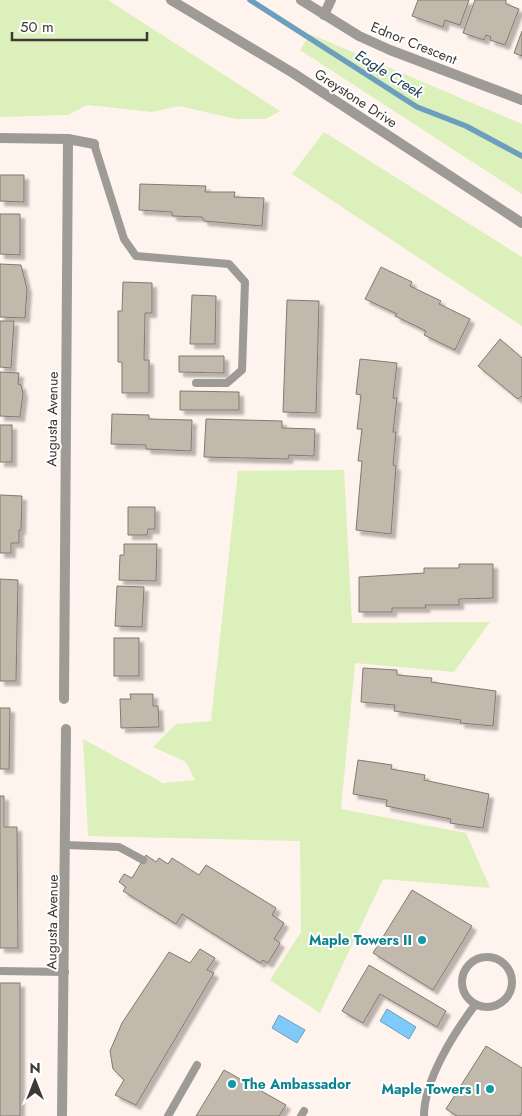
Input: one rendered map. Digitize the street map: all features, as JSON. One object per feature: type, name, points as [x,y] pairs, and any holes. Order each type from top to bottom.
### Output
[{"type":"street","name":"Greystone Drive","points":[[171,0],[293,73],[522,223]]},
{"type":"street","name":"Ednor Crescent","points":[[301,0],[359,36],[390,50],[522,100]]},
{"type":"street","points":[[324,15],[331,0]]},
{"type":"street","points":[[0,138],[68,139],[94,144]]},
{"type":"street","name":"Augusta Avenue","points":[[64,699],[68,139]]},
{"type":"street","name":"Augusta Avenue","points":[[62,1116],[65,972],[66,729]]},
{"type":"lane","points":[[94,144],[124,239],[136,256],[229,264],[245,282],[242,370],[226,382],[196,382]]},
{"type":"lane","points":[[66,845],[119,847],[143,860]]},
{"type":"lane","points":[[482,957],[498,960],[509,971],[512,978],[510,994],[498,1005],[491,1007],[475,1005],[464,994],[461,986],[464,971],[468,964],[482,957]]},
{"type":"lane","points":[[0,971],[65,972]]},
{"type":"lane","points":[[424,1116],[430,1083],[458,1028],[475,1005]]},
{"type":"lane","points":[[168,1116],[197,1065]]},
{"type":"green space","points":[[0,0],[108,0],[280,111],[266,119],[236,119],[179,106],[152,112],[87,105],[68,115],[0,117]]},
{"type":"green space","points":[[310,34],[522,124],[522,194],[300,50]]},
{"type":"green space","points":[[324,132],[522,257],[522,326],[292,174]]},
{"type":"green space","points":[[344,470],[352,623],[490,622],[454,672],[355,663],[341,809],[466,833],[490,888],[383,879],[320,1013],[270,980],[301,932],[300,841],[88,836],[83,739],[163,783],[195,780],[186,762],[153,747],[176,724],[211,721],[238,471]]},
{"type":"water","points":[[387,1009],[416,1027],[409,1039],[380,1021]]},
{"type":"water","points":[[279,1015],[305,1030],[297,1043],[272,1028]]},
{"type":"building","points":[[418,0],[469,0],[460,25],[445,20],[443,27],[412,16]]},
{"type":"building","points":[[475,0],[506,0],[506,4],[519,9],[505,45],[490,40],[491,37],[486,35],[484,40],[463,33]]},
{"type":"building","points":[[522,31],[522,56],[514,53]]},
{"type":"building","points":[[0,175],[24,175],[24,202],[0,201]]},
{"type":"building","points":[[140,184],[206,186],[205,192],[235,192],[234,197],[264,198],[262,226],[204,221],[202,217],[172,216],[172,212],[139,210]]},
{"type":"building","points":[[0,214],[20,214],[20,255],[0,254]]},
{"type":"building","points":[[0,264],[21,265],[27,289],[25,318],[0,317]]},
{"type":"building","points":[[381,267],[412,282],[410,286],[441,301],[439,304],[470,319],[455,350],[424,335],[426,331],[395,316],[397,314],[365,299]]},
{"type":"building","points":[[123,282],[152,283],[152,313],[145,313],[144,360],[149,360],[149,393],[122,393],[122,362],[118,362],[118,311],[122,311]]},
{"type":"building","points":[[192,295],[216,296],[215,344],[190,344]]},
{"type":"building","points":[[287,300],[319,301],[316,413],[283,412]]},
{"type":"building","points":[[0,321],[14,321],[11,368],[0,367]]},
{"type":"building","points":[[500,339],[522,358],[522,396],[518,399],[478,366]]},
{"type":"building","points":[[179,356],[224,356],[224,373],[179,372]]},
{"type":"building","points":[[360,359],[397,363],[393,398],[397,398],[393,432],[396,432],[393,465],[396,466],[391,534],[356,530],[362,461],[358,461],[362,429],[357,429],[361,395],[356,394]]},
{"type":"building","points":[[0,372],[19,373],[18,384],[21,385],[23,394],[20,417],[0,416]]},
{"type":"building","points":[[180,391],[239,392],[239,410],[180,410]]},
{"type":"building","points":[[112,414],[149,415],[149,419],[192,420],[191,451],[146,449],[146,445],[111,444]]},
{"type":"building","points":[[206,419],[282,421],[282,428],[315,429],[314,456],[289,455],[288,459],[204,457]]},
{"type":"building","points":[[0,425],[12,425],[12,462],[0,462]]},
{"type":"building","points":[[0,495],[22,496],[19,543],[11,543],[11,553],[0,553]]},
{"type":"building","points":[[128,507],[155,507],[155,529],[148,529],[147,535],[128,535]]},
{"type":"building","points":[[124,544],[157,544],[156,581],[119,580],[120,555],[124,555]]},
{"type":"building","points":[[459,564],[493,564],[493,598],[459,599],[459,605],[425,605],[426,608],[392,608],[392,612],[359,612],[359,577],[424,573],[424,568],[459,568]]},
{"type":"building","points":[[0,579],[18,580],[16,681],[0,681]]},
{"type":"building","points":[[117,586],[144,587],[142,627],[115,626]]},
{"type":"building","points":[[114,638],[139,638],[139,676],[114,676]]},
{"type":"building","points":[[363,668],[397,670],[397,675],[432,678],[431,682],[496,691],[493,726],[460,723],[461,720],[394,711],[395,705],[361,702]]},
{"type":"building","points":[[130,694],[153,694],[153,706],[158,706],[159,727],[121,728],[120,699],[131,699]]},
{"type":"building","points":[[0,708],[10,708],[9,769],[0,769]]},
{"type":"building","points":[[358,760],[392,765],[391,769],[425,775],[424,780],[489,794],[483,828],[450,823],[451,819],[386,806],[387,800],[353,794]]},
{"type":"building","points":[[0,796],[4,796],[4,827],[17,827],[18,948],[0,948]]},
{"type":"building","points":[[146,855],[156,862],[159,858],[168,864],[172,858],[199,875],[206,865],[276,908],[272,915],[284,923],[274,939],[280,943],[268,963],[263,960],[260,963],[182,914],[176,924],[123,891],[126,887],[119,882],[124,874],[132,878]]},
{"type":"building","name":"Maple Towers II","points":[[412,890],[472,926],[433,990],[373,953]]},
{"type":"building","points":[[200,949],[215,958],[207,970],[214,973],[136,1105],[115,1095],[124,1080],[113,1069],[110,1051],[122,1023],[169,952],[190,963]]},
{"type":"building","points":[[369,965],[446,1011],[437,1027],[380,994],[363,1023],[342,1011]]},
{"type":"building","points":[[0,983],[20,983],[20,1116],[0,1116]]},
{"type":"building","name":"Maple Towers I","points":[[486,1046],[522,1068],[522,1112],[520,1116],[457,1116],[446,1109]]},
{"type":"building","name":"The Ambassador","points":[[224,1070],[286,1105],[279,1116],[196,1116]]},
{"type":"waterway","name":"Eagle Creek","points":[[250,0],[417,107],[466,126],[522,156]]},
{"type":"place","name":"Maple Towers II","points":[[422,940]]},
{"type":"place","name":"The Ambassador","points":[[232,1084]]},
{"type":"place","name":"Maple Towers I","points":[[490,1089]]}]
